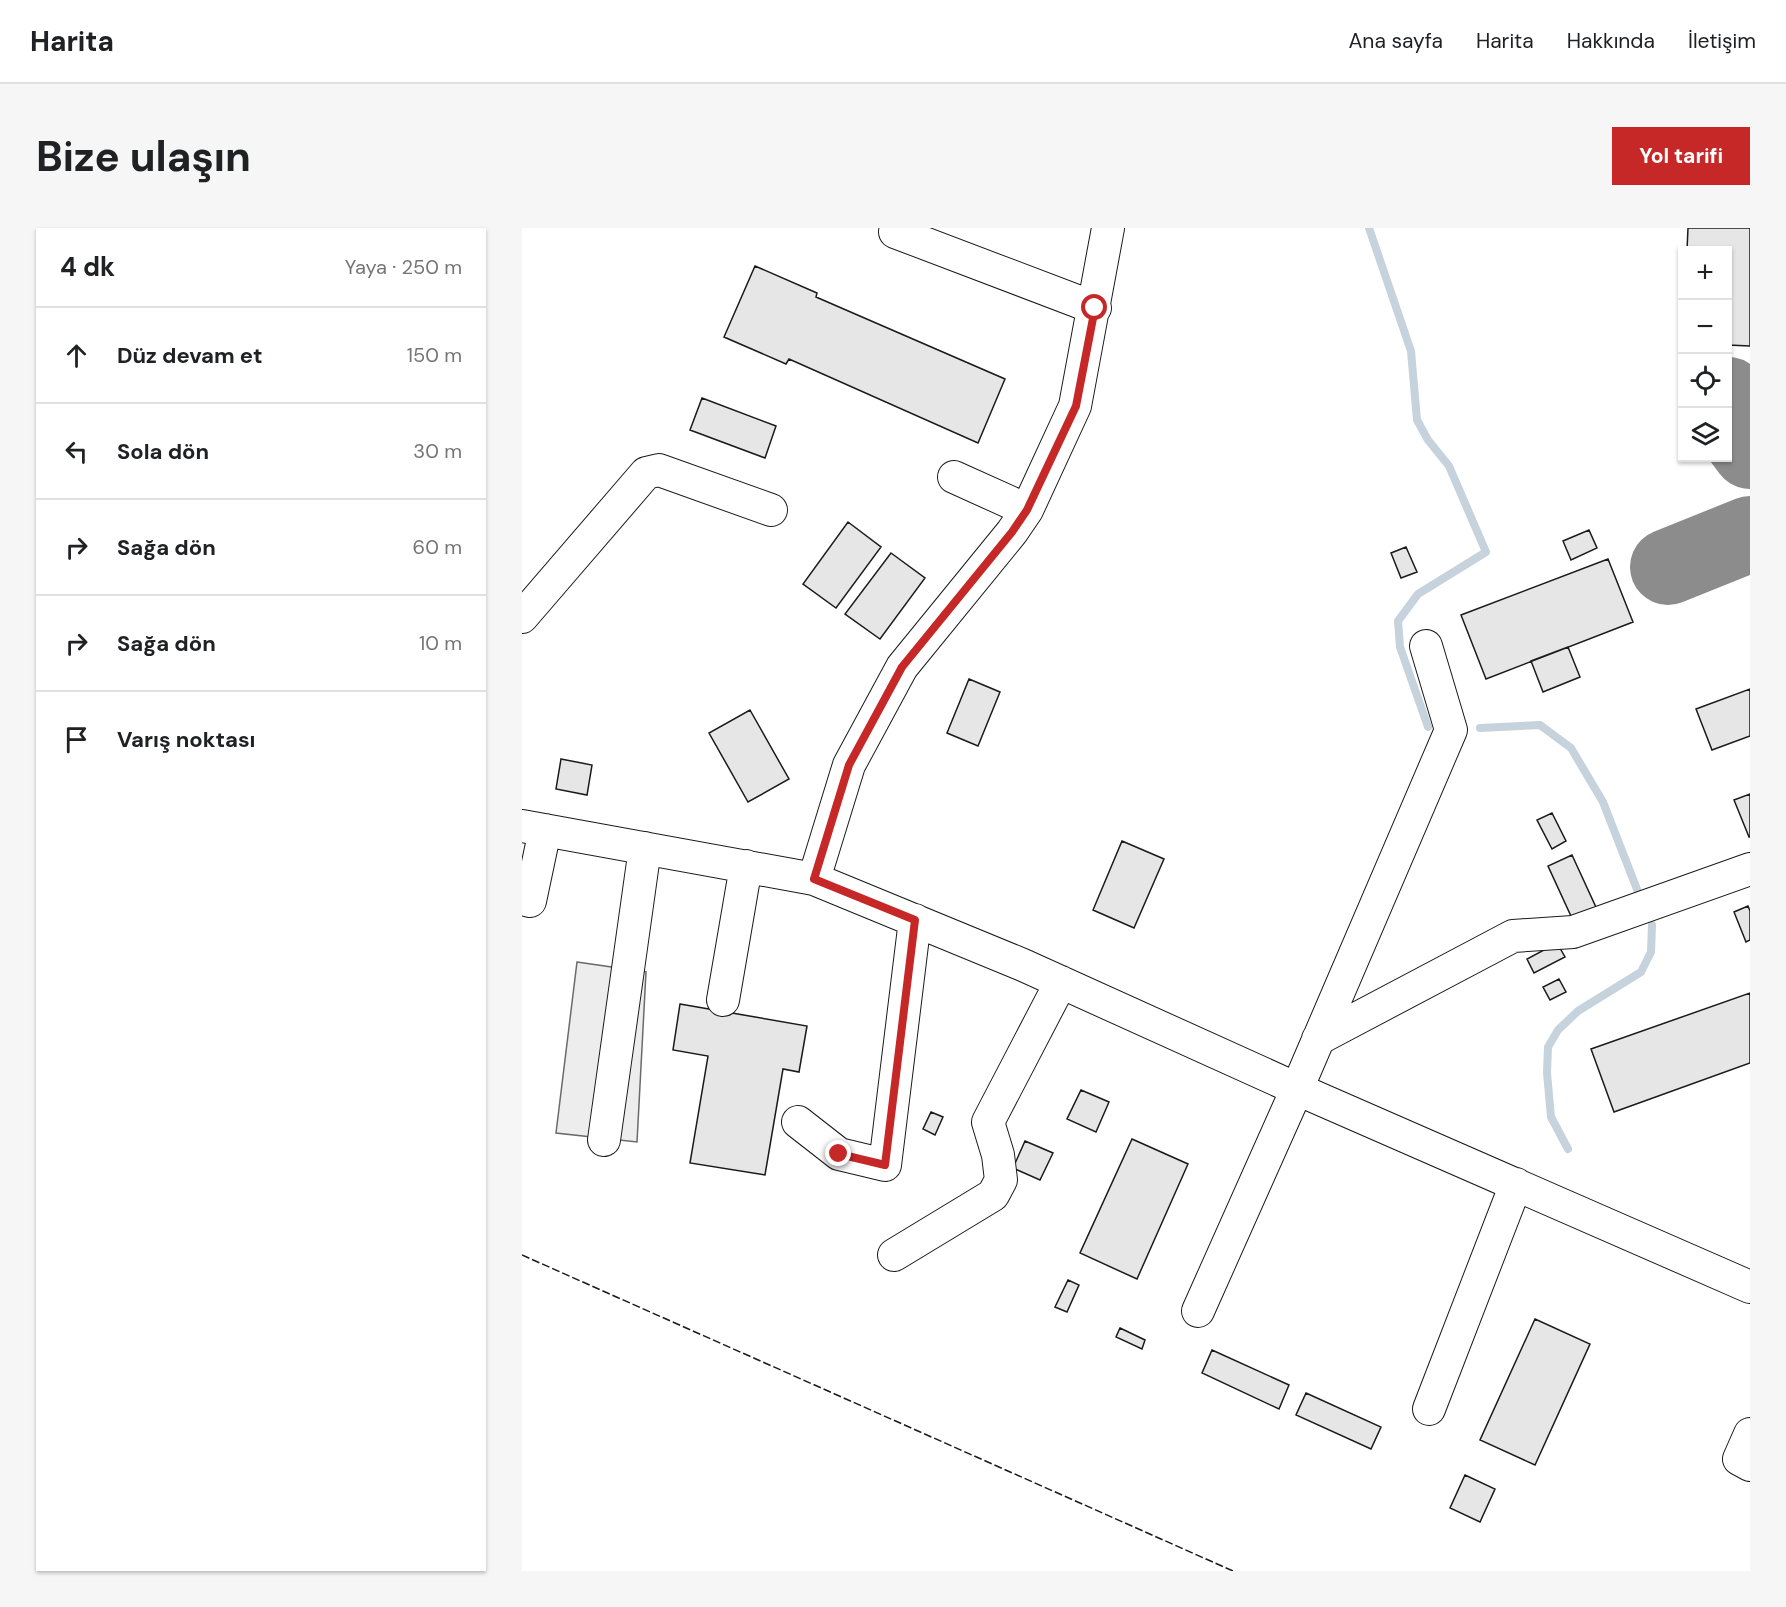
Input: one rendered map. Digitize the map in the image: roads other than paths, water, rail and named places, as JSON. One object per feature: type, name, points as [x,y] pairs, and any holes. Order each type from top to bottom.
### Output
[{"type":"lane","points":[[814,879],[849,765],[902,667],[1012,532],[1027,510],[1076,406],[1108,228]]},
{"type":"lane","points":[[895,232],[1095,308]]},
{"type":"lane","points":[[522,617],[646,473],[659,470],[771,510]]},
{"type":"lane","points":[[954,477],[1027,510]]},
{"type":"lane","points":[[1198,1311],[1297,1089],[1451,730],[1426,646]]},
{"type":"lane","points":[[522,899],[530,901],[533,828],[814,879],[1061,982],[1297,1089],[1750,1287]]},
{"type":"lane","points":[[604,1140],[645,848]]},
{"type":"lane","points":[[723,1000],[746,866]]},
{"type":"lane","points":[[1318,1039],[1513,936],[1573,932],[1750,869]]},
{"type":"lane","points":[[798,1122],[839,1154],[885,1165],[915,920]]},
{"type":"lane","points":[[894,1255],[993,1194],[1001,1180],[999,1155],[988,1122],[1061,982]]},
{"type":"lane","points":[[1429,1409],[1516,1184]]},
{"type":"lane","points":[[1750,1434],[1739,1459],[1750,1465]]},
{"type":"waterway","points":[[1369,228],[1411,351],[1417,420],[1428,440],[1449,466],[1486,552],[1418,594],[1398,621],[1400,647],[1428,727]]},
{"type":"waterway","points":[[1480,728],[1540,725],[1571,748],[1603,802],[1640,897]]},
{"type":"waterway","points":[[1568,1149],[1551,1117],[1547,1073],[1548,1047],[1558,1030],[1578,1011],[1641,972],[1651,952],[1652,925]]}]
